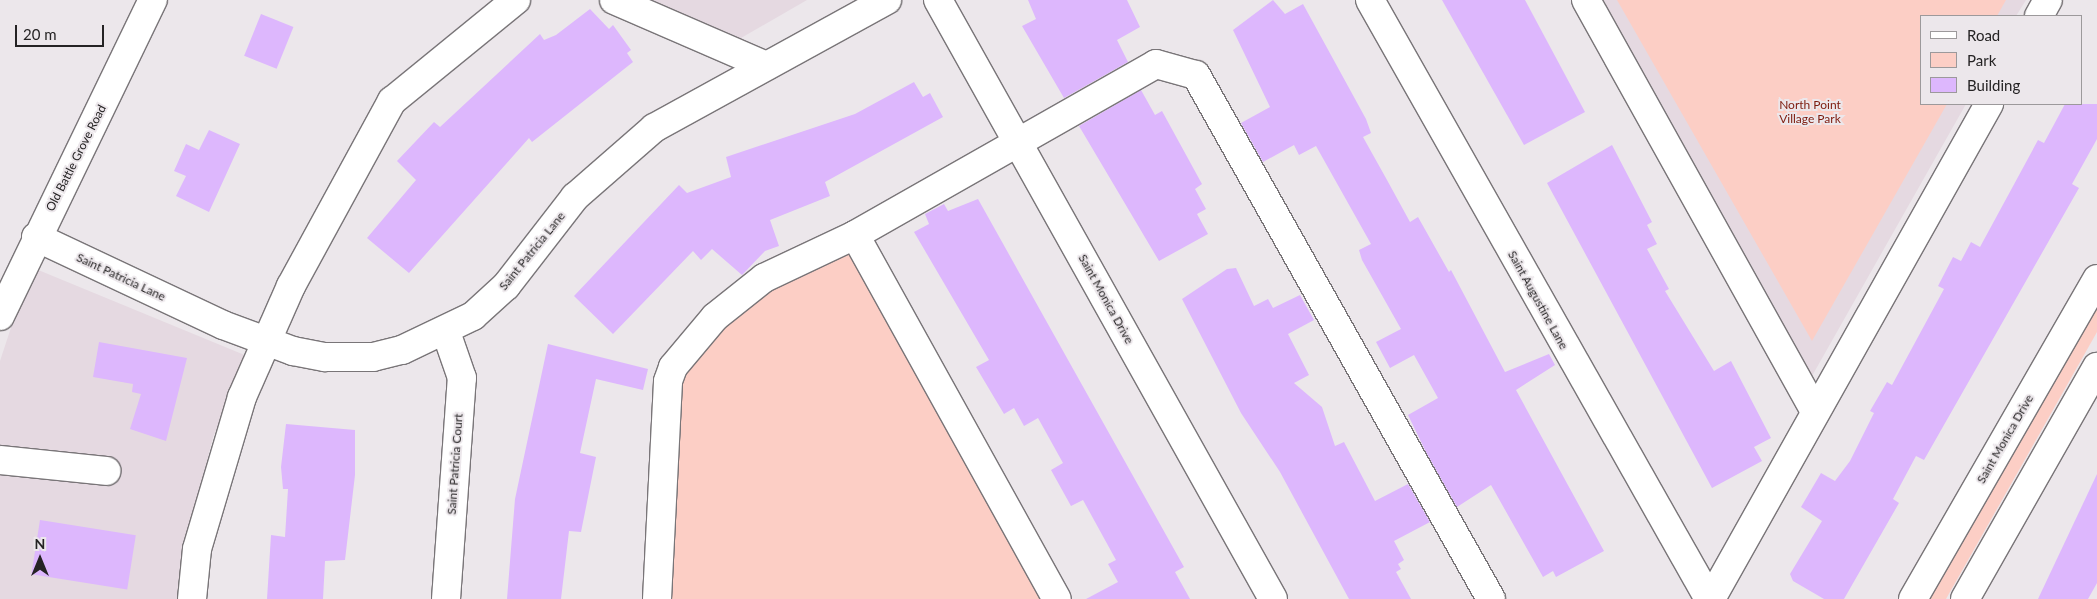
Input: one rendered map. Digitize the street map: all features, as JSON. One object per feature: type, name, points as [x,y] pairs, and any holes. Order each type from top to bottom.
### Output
[{"type":"street","name":"Old Battle Grove Road","points":[[0,316],[36,237],[153,0]]},
{"type":"street","points":[[192,599],[197,549],[210,497],[242,397],[291,286],[392,101],[516,0]]},
{"type":"street","points":[[614,0],[764,65]]},
{"type":"street","name":"Saint Patricia Lane","points":[[36,237],[266,341],[325,357],[373,357],[446,332],[473,316],[506,286],[575,197],[616,157],[654,128],[764,65],[887,0]]},
{"type":"street","name":"Saint Monica Drive","points":[[938,0],[1273,599]]},
{"type":"street","name":"Saint Augustine Lane","points":[[1370,0],[1710,599]]},
{"type":"street","points":[[1586,0],[1815,411]]},
{"type":"street","points":[[2040,15],[2048,0]]},
{"type":"street","points":[[657,599],[665,410],[673,367],[716,317],[764,278],[855,235],[1017,141],[1156,64],[1196,76],[1491,599]]},
{"type":"street","points":[[1710,599],[1988,105]]},
{"type":"street","points":[[855,235],[1057,599]]},
{"type":"street","name":"Saint Monica Drive","points":[[1913,599],[2097,278]]},
{"type":"street","name":"Saint Patricia Court","points":[[446,332],[462,378],[446,599]]},
{"type":"street","points":[[1965,599],[2097,368]]},
{"type":"street","points":[[0,460],[106,471]]},
{"type":"shaded area","points":[[647,0],[807,0],[741,38]]},
{"type":"shaded area","name":"North Point Village Park","points":[[1600,0],[2026,0],[2017,15],[1920,15],[1920,105],[1965,105],[1812,376]]},
{"type":"shaded area","points":[[31,267],[247,356],[213,437],[182,561],[178,599],[0,599],[0,361]]},
{"type":"green space","name":"North Point Village Park","points":[[1617,0],[2006,0],[1998,15],[1920,15],[1920,105],[1946,105],[1812,341]]},
{"type":"green space","points":[[851,240],[1050,599],[666,599],[670,381],[716,319]]},
{"type":"green space","points":[[2097,300],[2097,332],[1946,599],[1926,599]]},
{"type":"building","points":[[1028,0],[1127,0],[1140,27],[1117,40],[1128,62],[1064,98],[1022,26],[1036,19]]},
{"type":"building","points":[[1273,0],[1285,14],[1303,4],[1366,119],[1371,133],[1363,137],[1410,222],[1418,217],[1449,272],[1451,270],[1505,372],[1549,354],[1555,365],[1516,390],[1604,551],[1556,577],[1553,571],[1543,577],[1491,485],[1457,507],[1426,452],[1408,415],[1438,398],[1414,355],[1390,368],[1376,342],[1401,329],[1362,260],[1359,250],[1371,244],[1316,146],[1299,155],[1294,145],[1263,162],[1241,123],[1270,107],[1233,30]]},
{"type":"building","points":[[1442,0],[1525,0],[1585,112],[1524,145]]},
{"type":"building","points":[[590,9],[609,29],[613,25],[631,50],[627,53],[633,62],[532,142],[529,138],[409,273],[367,238],[416,180],[397,161],[434,122],[440,127],[540,34],[544,40],[556,35]]},
{"type":"building","points":[[261,14],[293,27],[277,69],[244,56]]},
{"type":"building","points":[[914,82],[923,97],[930,93],[943,117],[825,182],[830,196],[770,220],[779,246],[765,251],[742,275],[712,249],[701,260],[693,251],[613,334],[574,296],[679,185],[687,193],[731,177],[726,157],[855,114]]},
{"type":"building","points":[[1141,90],[1155,115],[1162,111],[1202,184],[1195,189],[1206,209],[1197,214],[1208,234],[1159,261],[1079,126]]},
{"type":"building","points":[[2097,104],[2097,139],[2072,184],[2079,188],[1924,460],[1916,456],[1893,499],[1899,503],[1844,599],[1824,599],[1793,581],[1790,574],[1822,521],[1801,507],[1821,473],[1835,481],[1850,461],[1874,413],[1870,411],[1887,382],[1892,385],[1944,289],[1938,286],[1953,257],[1961,261],[1971,242],[1980,247],[2038,140],[2044,143],[2064,105]]},
{"type":"building","points":[[209,130],[240,144],[209,212],[176,196],[186,176],[174,171],[186,144],[199,150]]},
{"type":"building","points":[[1612,145],[1652,222],[1647,225],[1657,244],[1647,249],[1669,289],[1665,291],[1714,371],[1731,361],[1771,438],[1754,447],[1762,461],[1712,488],[1547,183]]},
{"type":"building","points":[[978,199],[1184,567],[1175,572],[1190,599],[1086,599],[1118,582],[1108,564],[1116,560],[1083,500],[1071,506],[1051,470],[1063,463],[1038,418],[1024,426],[1014,408],[1004,414],[976,367],[989,360],[914,232],[929,224],[925,214],[944,204],[948,211]]},
{"type":"building","points":[[1236,268],[1254,306],[1268,299],[1273,308],[1300,295],[1314,320],[1288,334],[1309,375],[1294,383],[1322,407],[1335,446],[1344,442],[1375,501],[1408,484],[1430,522],[1394,541],[1404,560],[1398,564],[1401,569],[1396,572],[1411,599],[1349,599],[1280,472],[1241,413],[1182,299],[1227,269]]},
{"type":"building","points":[[99,342],[187,358],[166,441],[130,429],[141,394],[132,392],[133,384],[93,377]]},
{"type":"building","points":[[548,344],[648,369],[643,390],[596,379],[580,453],[596,457],[581,532],[569,531],[561,599],[507,599],[515,499]]},
{"type":"building","points":[[286,424],[355,430],[355,475],[345,560],[325,561],[323,599],[267,599],[271,535],[285,537],[288,489],[283,489],[281,467]]},
{"type":"building","points":[[2097,474],[2097,583],[2088,599],[2038,599]]},
{"type":"building","points":[[40,520],[136,535],[127,589],[31,574]]}]
